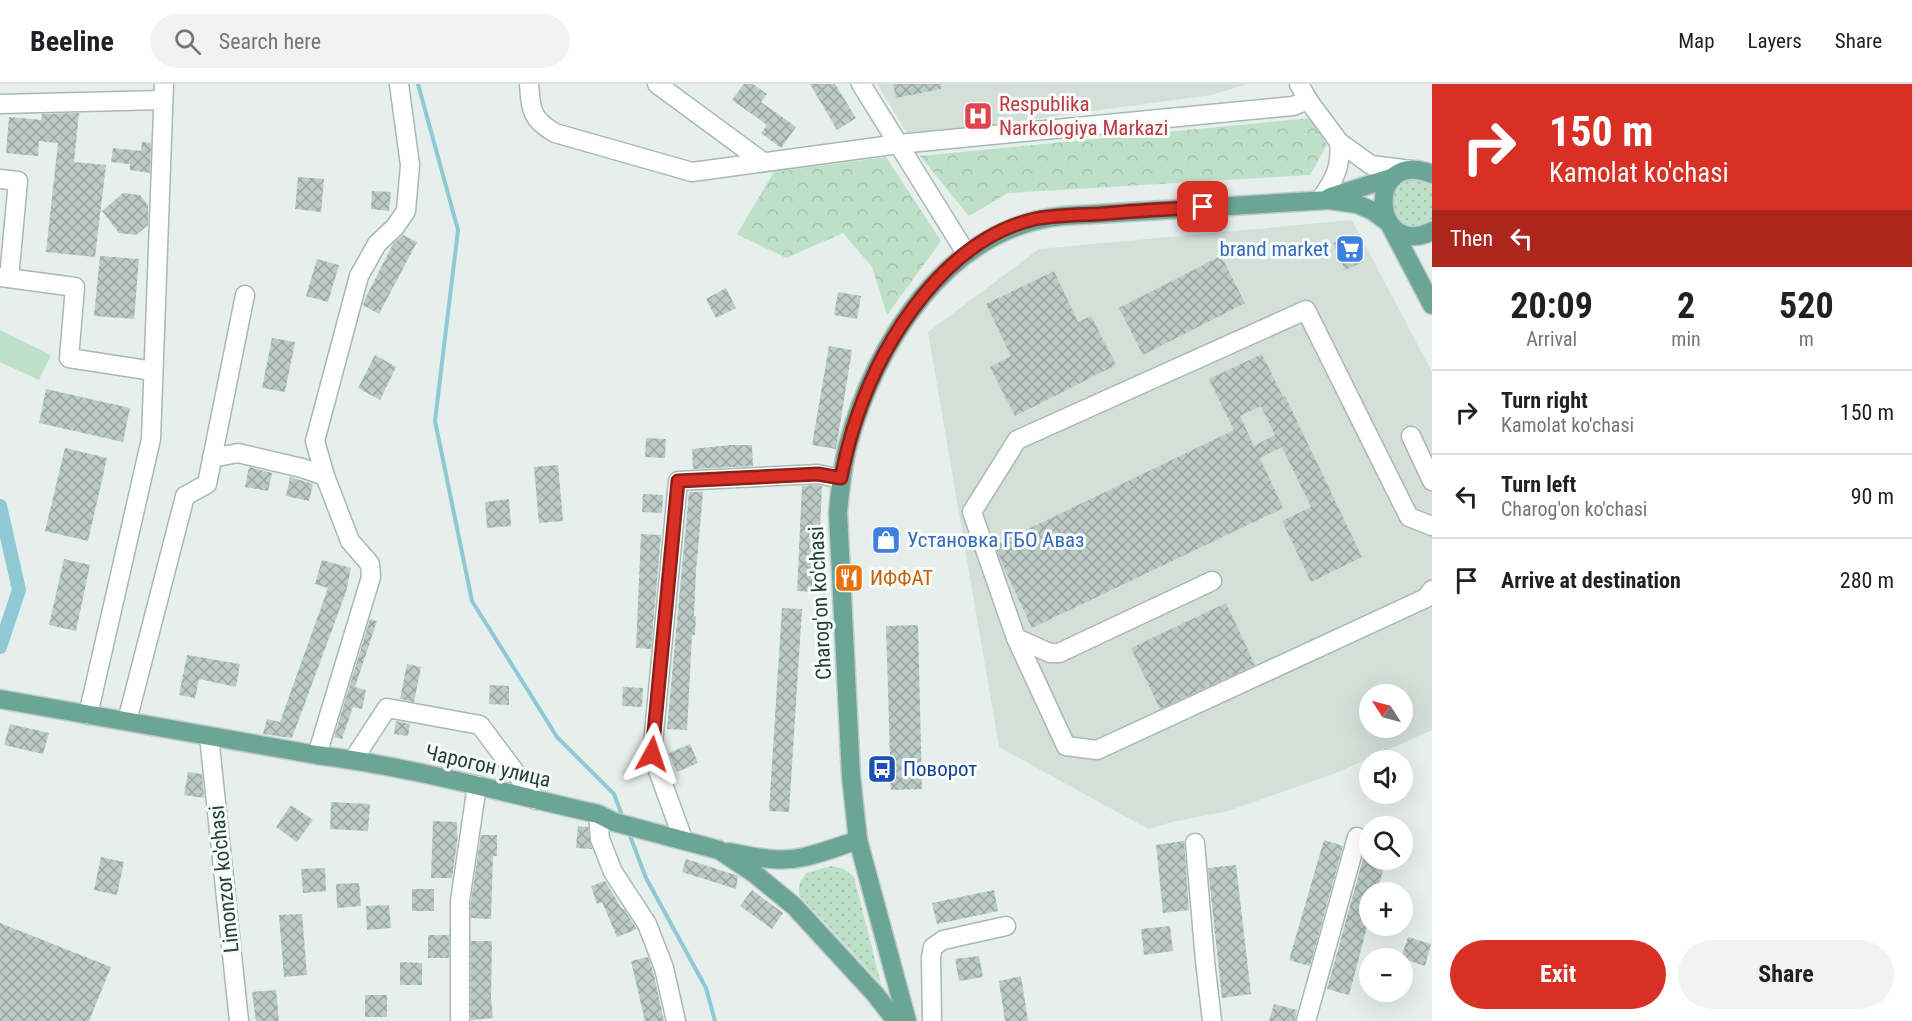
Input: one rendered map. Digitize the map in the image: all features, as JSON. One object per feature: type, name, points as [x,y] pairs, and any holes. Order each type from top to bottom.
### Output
[{"type":"main road","points":[[1320,200],[1432,165]]},
{"type":"main road","points":[[1432,174],[1422,170],[1403,173],[1383,193],[1382,203],[1384,214],[1432,305]]},
{"type":"main road","points":[[1320,200],[1357,204],[1372,211],[1396,230],[1405,234],[1415,236],[1432,231]]},
{"type":"main road","name":"Charog'on ko'chasi","points":[[907,1021],[858,840],[851,776],[838,513],[841,478],[857,417],[882,358],[919,301],[941,276],[966,253],[1011,227],[1049,217],[1320,200]]},
{"type":"main road","name":"Чарогон улица","points":[[0,699],[353,760],[477,785],[719,850],[762,879],[795,906],[875,994],[896,1021]]},
{"type":"main road","points":[[719,850],[762,859],[782,860],[804,857],[858,840]]},
{"type":"street","points":[[317,755],[371,577],[370,564],[350,541],[325,476],[315,441],[359,276],[377,244],[406,212],[410,165],[399,84]]},
{"type":"street","points":[[529,84],[531,110],[540,124],[555,134],[692,172],[898,144],[1293,106],[1303,92],[1339,142],[1371,165],[1403,173]]},
{"type":"street","points":[[657,84],[763,162]]},
{"type":"street","points":[[861,84],[966,253]]},
{"type":"street","points":[[0,104],[164,92],[151,439],[88,714]]},
{"type":"street","points":[[1320,200],[1338,170],[1341,156],[1339,142]]},
{"type":"street","points":[[0,179],[18,181],[5,278],[75,288],[69,358],[153,370]]},
{"type":"street","points":[[127,722],[185,496],[207,484],[245,295]]},
{"type":"street","points":[[1432,526],[1409,517],[1306,310],[1017,440],[972,512],[1016,638],[1066,746],[1097,750],[1426,598],[1432,590]]},
{"type":"street","points":[[1411,436],[1432,481]]},
{"type":"street","points":[[213,458],[238,453],[302,468],[325,476]]},
{"type":"street","points":[[683,839],[652,754],[678,481],[818,474],[841,478]]},
{"type":"street","points":[[1016,638],[1050,653],[1059,653],[1212,581]]},
{"type":"street","points":[[353,760],[387,708],[480,725],[536,800]]},
{"type":"street","name":"Limonzor ko'chasi","points":[[209,736],[239,1021]]},
{"type":"street","points":[[460,1021],[460,901],[477,785]]},
{"type":"street","points":[[606,818],[600,839],[613,872],[647,924],[663,968],[676,1021]]},
{"type":"street","points":[[1306,1021],[1357,837]]},
{"type":"street","points":[[1196,843],[1212,1021]]},
{"type":"street","points":[[932,1021],[930,957],[933,947],[944,940],[1006,926]]},
{"type":"shaded area","name":"Respublika Narkologiya Markazi","points":[[877,84],[1248,84],[1211,95],[909,136]]},
{"type":"shaded area","points":[[1352,220],[1432,372],[1432,730],[1387,750],[1359,750],[1359,763],[1228,811],[1148,829],[999,747],[928,332],[1039,249]]},
{"type":"green space","points":[[1310,118],[1327,145],[1310,175],[1008,193],[969,216],[920,156]]},
{"type":"green space","points":[[886,157],[941,241],[887,315],[872,267],[843,233],[786,258],[737,234],[774,172]]},
{"type":"green space","points":[[1405,178],[1428,181],[1432,184],[1432,219],[1423,225],[1410,226],[1396,221],[1388,196]]},
{"type":"green space","points":[[0,330],[51,355],[39,380],[0,362]]},
{"type":"green space","points":[[831,866],[844,869],[854,877],[881,984],[799,895],[799,885],[806,873]]},
{"type":"building","points":[[744,84],[753,84],[767,94],[761,102],[796,127],[781,148],[761,133],[767,125],[732,100]]},
{"type":"building","points":[[810,84],[835,84],[856,118],[837,130]]},
{"type":"building","points":[[893,84],[941,84],[941,89],[896,98]]},
{"type":"building","points":[[79,113],[74,162],[106,165],[95,257],[46,252],[58,143],[39,141],[38,156],[6,153],[9,117],[41,120],[42,114]]},
{"type":"building","points":[[142,142],[151,143],[150,173],[130,170],[130,164],[111,162],[113,148],[141,151]]},
{"type":"building","points":[[298,177],[324,179],[321,212],[295,209]]},
{"type":"building","points":[[372,191],[391,192],[389,211],[371,209]]},
{"type":"building","points":[[123,193],[140,195],[148,205],[148,225],[136,235],[119,233],[102,211]]},
{"type":"building","points":[[403,235],[417,242],[379,314],[363,305],[393,244]]},
{"type":"building","points":[[1351,235],[1363,262],[1345,270],[1333,243]]},
{"type":"building","points":[[100,256],[139,259],[134,319],[94,316]]},
{"type":"building","points":[[1221,256],[1245,303],[1143,355],[1119,308]]},
{"type":"building","points":[[317,259],[339,265],[328,302],[306,296]]},
{"type":"building","points":[[1054,271],[1078,322],[1091,316],[1116,365],[1015,416],[990,367],[1011,356],[986,304]]},
{"type":"building","points":[[726,288],[736,308],[716,318],[706,299]]},
{"type":"building","points":[[838,292],[861,296],[857,319],[834,315]]},
{"type":"building","points":[[272,338],[295,342],[285,392],[262,388]]},
{"type":"building","points":[[829,346],[852,350],[836,449],[812,445]]},
{"type":"building","points":[[1262,354],[1283,397],[1285,396],[1362,557],[1311,582],[1282,521],[1311,507],[1282,447],[1260,458],[1283,508],[1032,628],[995,545],[1234,430],[1209,379]],"holes":[[[1261,406],[1275,435],[1254,446],[1240,416]]]},
{"type":"building","points":[[375,355],[396,367],[380,400],[358,388]]},
{"type":"building","points":[[46,389],[130,408],[123,442],[39,423]]},
{"type":"building","points":[[646,438],[666,439],[665,458],[645,457]]},
{"type":"building","points":[[752,445],[753,466],[693,469],[692,449]]},
{"type":"building","points":[[65,448],[107,458],[88,541],[45,531]]},
{"type":"building","points":[[558,465],[563,521],[539,523],[534,467]]},
{"type":"building","points":[[249,467],[272,473],[268,491],[245,487]]},
{"type":"building","points":[[290,477],[313,484],[309,501],[286,496]]},
{"type":"building","points":[[802,486],[822,486],[817,592],[797,591]]},
{"type":"building","points":[[689,492],[703,492],[687,730],[667,729]]},
{"type":"building","points":[[643,494],[663,495],[662,513],[642,512]]},
{"type":"building","points":[[509,499],[511,526],[487,528],[485,502]]},
{"type":"building","points":[[641,534],[661,535],[651,649],[636,648]]},
{"type":"building","points":[[64,559],[90,565],[76,631],[49,625]]},
{"type":"building","points":[[322,560],[351,568],[346,592],[292,738],[263,734],[267,719],[280,722],[328,588],[315,584]]},
{"type":"building","points":[[1226,603],[1255,665],[1160,709],[1131,648]]},
{"type":"building","points":[[782,608],[802,609],[789,812],[769,811]]},
{"type":"building","points":[[370,619],[377,621],[355,687],[366,690],[362,709],[353,707],[342,739],[334,737]]},
{"type":"building","points":[[918,625],[922,789],[891,790],[886,626]]},
{"type":"building","points":[[187,655],[240,664],[236,687],[199,679],[195,698],[179,695]]},
{"type":"building","points":[[407,664],[421,667],[414,702],[400,699]]},
{"type":"building","points":[[490,685],[509,686],[509,705],[489,704]]},
{"type":"building","points":[[623,687],[643,688],[642,707],[622,706]]},
{"type":"building","points":[[396,721],[410,724],[408,736],[394,734]]},
{"type":"building","points":[[10,724],[49,733],[43,754],[4,745]]},
{"type":"building","points":[[690,744],[698,763],[677,772],[669,753]]},
{"type":"building","points":[[188,772],[202,774],[204,798],[184,795]]},
{"type":"building","points":[[331,802],[370,804],[368,831],[330,829]]},
{"type":"building","points":[[291,805],[313,820],[297,842],[276,827]]},
{"type":"building","points":[[433,821],[457,822],[458,835],[452,878],[431,878]]},
{"type":"building","points":[[578,826],[588,827],[592,849],[576,848]]},
{"type":"building","points":[[481,835],[497,835],[497,856],[493,856],[491,919],[471,918],[471,902]]},
{"type":"building","points":[[1324,840],[1343,846],[1310,966],[1289,960]]},
{"type":"building","points":[[1184,841],[1189,910],[1163,913],[1156,845]]},
{"type":"building","points":[[101,857],[124,862],[117,895],[94,890]]},
{"type":"building","points":[[686,859],[738,876],[736,889],[682,872]]},
{"type":"building","points":[[1236,865],[1251,994],[1222,998],[1208,868]]},
{"type":"building","points":[[325,868],[326,891],[303,893],[301,869]]},
{"type":"building","points":[[1360,870],[1383,870],[1380,882],[1359,882],[1359,936],[1365,936],[1361,948],[1359,948],[1359,957],[1349,995],[1327,989]]},
{"type":"building","points":[[605,881],[637,929],[617,937],[602,902],[597,904],[591,886]]},
{"type":"building","points":[[359,883],[361,906],[337,908],[336,884]]},
{"type":"building","points":[[412,889],[434,889],[434,911],[412,911]]},
{"type":"building","points":[[752,890],[783,913],[772,929],[740,906]]},
{"type":"building","points":[[994,890],[998,911],[937,924],[932,903]]},
{"type":"building","points":[[389,905],[391,928],[367,930],[366,906]]},
{"type":"building","points":[[302,914],[307,975],[284,977],[279,915]]},
{"type":"building","points":[[0,923],[111,967],[89,1021],[0,1021]]},
{"type":"building","points":[[1170,926],[1173,951],[1144,955],[1141,929]]},
{"type":"building","points":[[428,935],[449,935],[449,958],[428,958]]},
{"type":"building","points":[[1408,937],[1431,944],[1425,966],[1413,962],[1413,948],[1404,948]]},
{"type":"building","points":[[471,941],[492,941],[493,1018],[471,1020]]},
{"type":"building","points":[[979,956],[983,977],[959,981],[955,959]]},
{"type":"building","points":[[648,957],[664,1021],[645,1021],[631,961]]},
{"type":"building","points":[[400,962],[422,963],[422,985],[400,985]]},
{"type":"building","points":[[1021,976],[1028,1021],[1005,1021],[999,981]]},
{"type":"building","points":[[276,990],[279,1021],[256,1021],[252,992]]},
{"type":"building","points":[[365,995],[387,995],[387,1017],[365,1017]]},
{"type":"building","points":[[1274,1004],[1297,1010],[1295,1021],[1269,1021]]},
{"type":"waterway","points":[[418,84],[458,230],[435,421],[472,601],[557,737],[614,794],[623,818]]},
{"type":"waterway","points":[[0,506],[19,590],[0,647]]},
{"type":"waterway","points":[[629,833],[646,878],[706,988],[715,1021]]},
{"type":"place","name":"Respublika Narkologiya Markazi","points":[[978,116]]},
{"type":"place","name":"brand market","points":[[1350,249]]},
{"type":"place","name":"Установка ГБО Аваз","points":[[886,540]]},
{"type":"place","name":"ИФФАТ","points":[[849,578]]},
{"type":"place","name":"Поворот","points":[[882,769]]},
{"type":"route","points":[[652,754],[678,481],[818,474],[841,478],[857,417],[882,358],[919,301],[966,253],[1011,227],[1035,219],[1203,207]]}]
